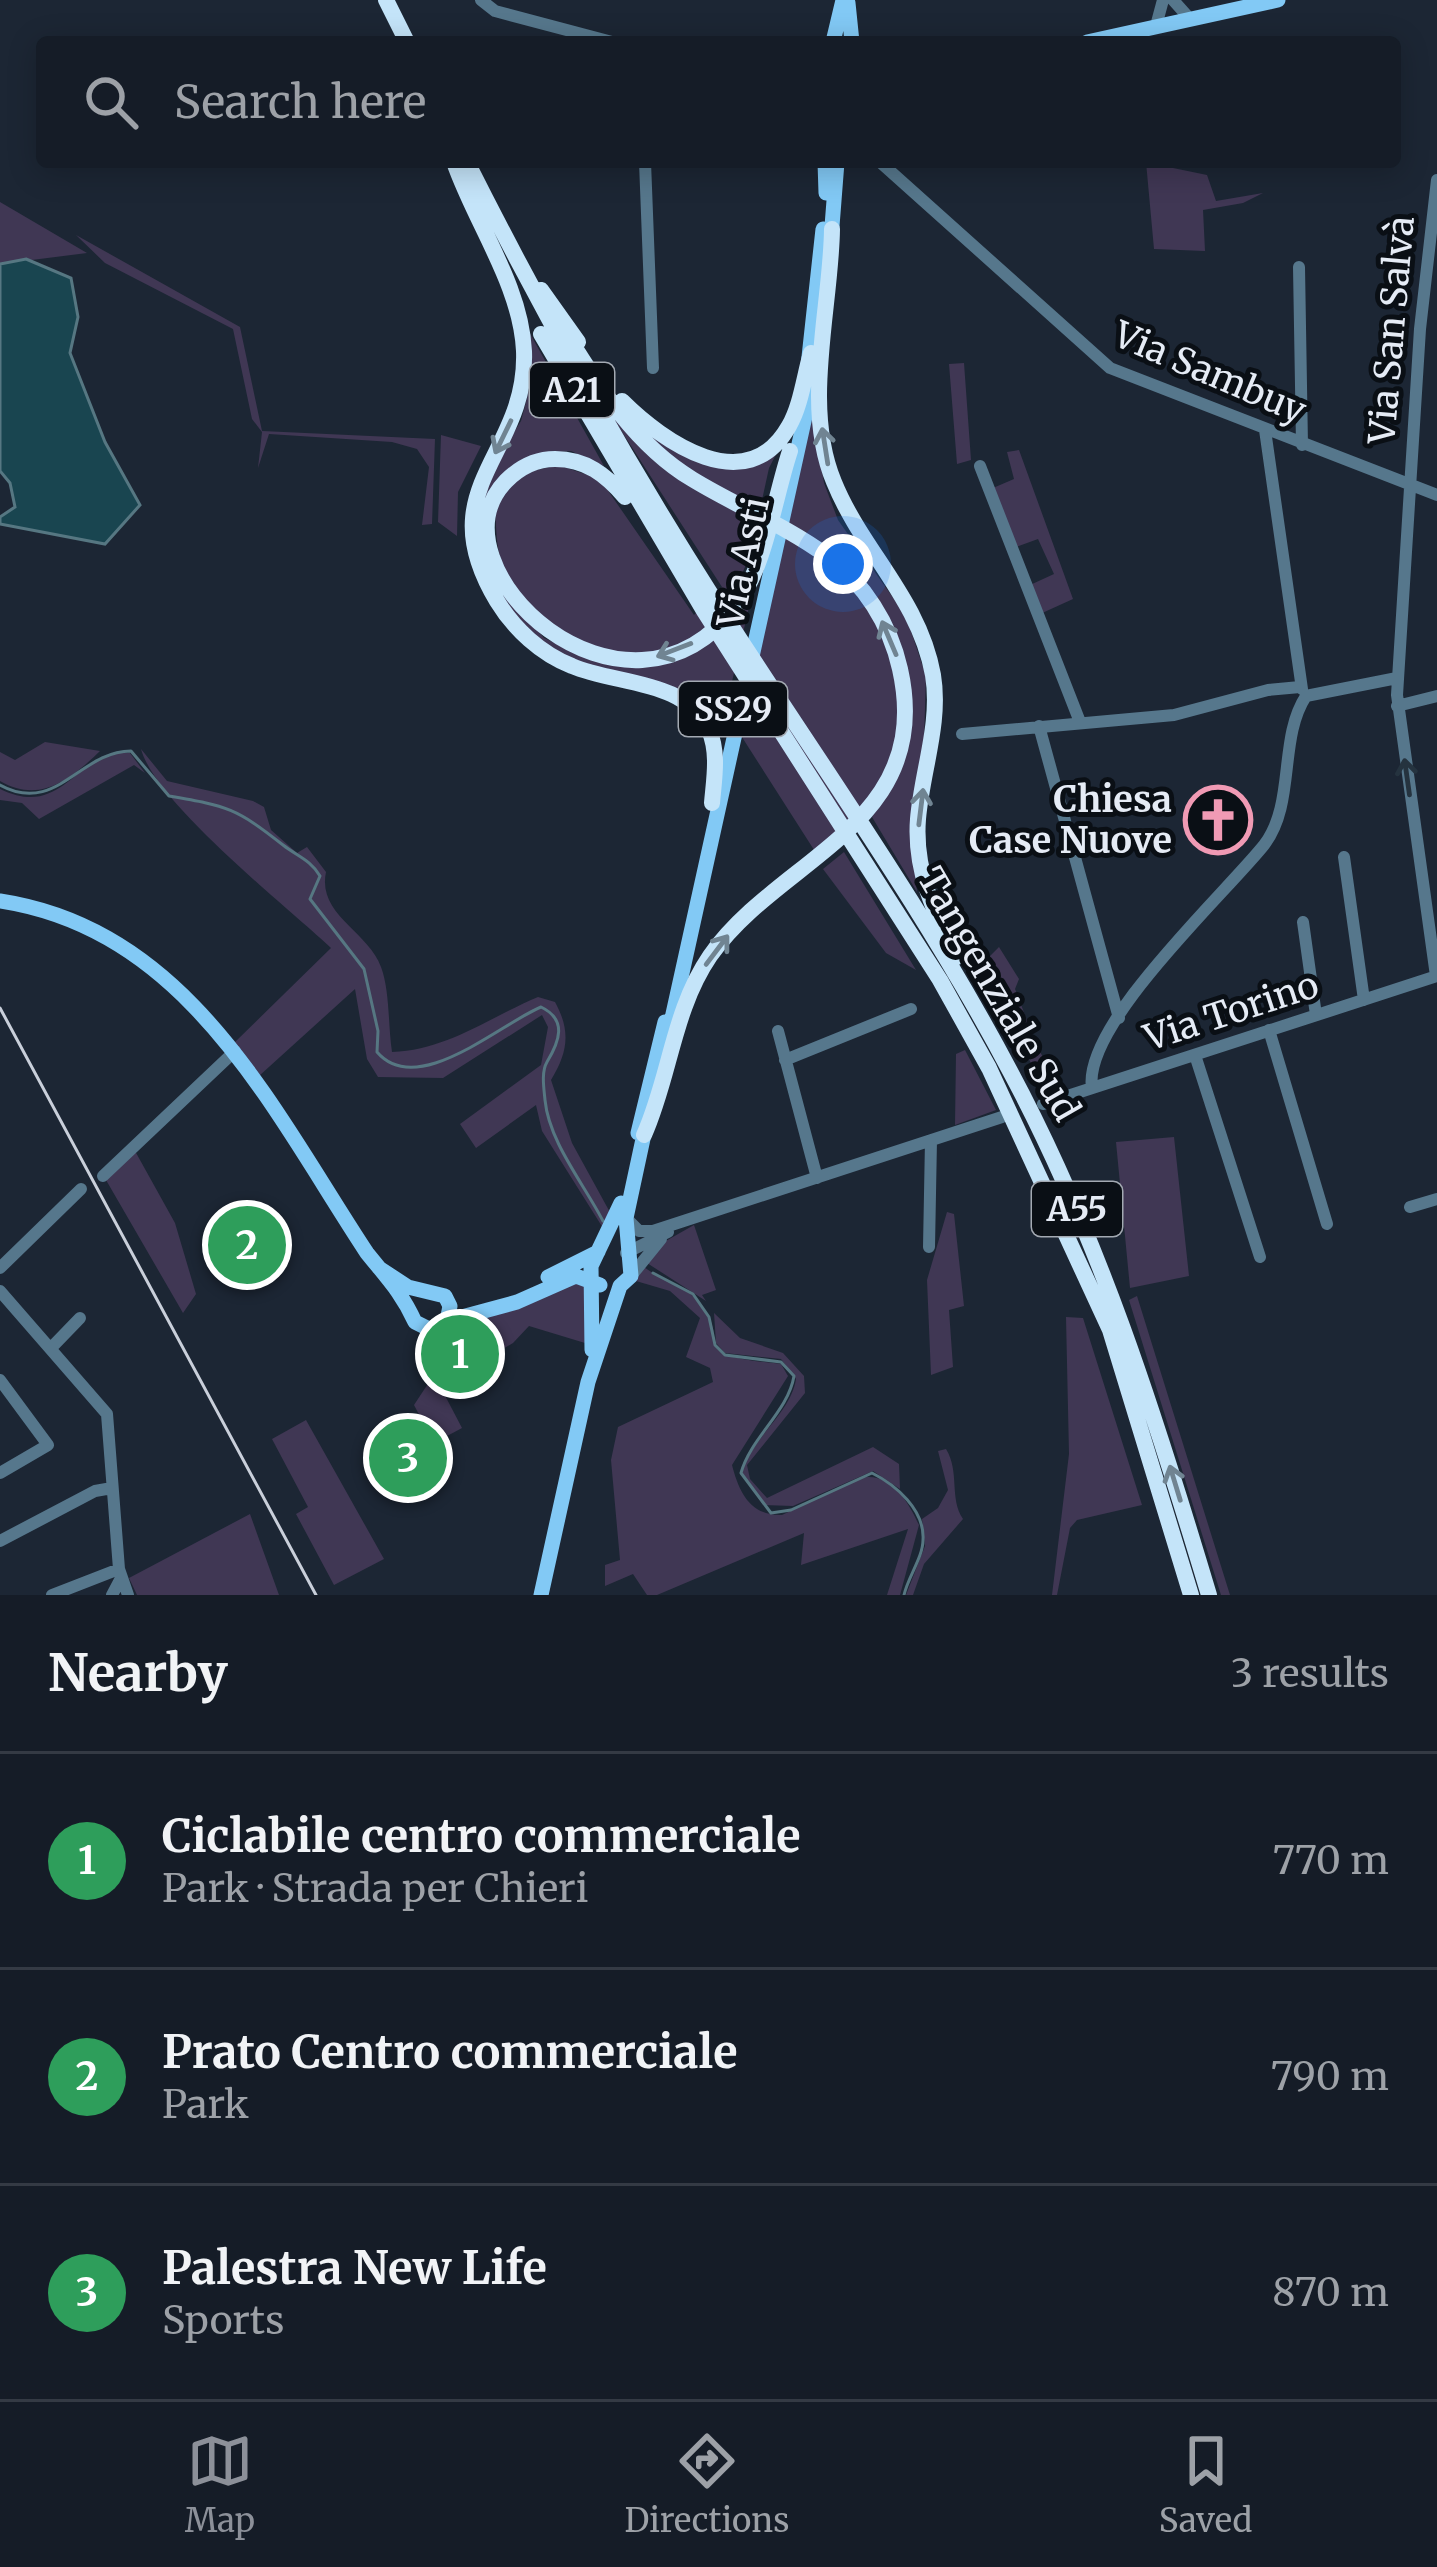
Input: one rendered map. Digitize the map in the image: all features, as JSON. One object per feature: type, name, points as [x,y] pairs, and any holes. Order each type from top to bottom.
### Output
[{"type":"highway","points":[[374,0],[391,36]]},
{"type":"highway","points":[[386,0],[404,36]]},
{"type":"highway","points":[[457,168],[515,305],[524,351],[517,408],[474,497],[470,518],[482,573],[510,618],[546,652],[574,668],[656,688],[699,716],[713,743],[712,803]]},
{"type":"highway","name":"A21","points":[[457,168],[552,356],[708,603]]},
{"type":"highway","points":[[470,168],[569,362],[708,603]]},
{"type":"highway","points":[[478,184],[626,421],[672,466],[800,538],[855,581],[885,626],[902,681],[900,740],[880,794],[857,826],[753,910],[710,957],[677,1024],[658,1103],[644,1135]]},
{"type":"highway","points":[[832,229],[822,376],[826,460],[845,505],[916,616],[929,652],[934,718],[918,820],[924,885],[997,1029],[1011,1072]]},
{"type":"highway","points":[[540,288],[639,418],[683,449],[716,462],[750,458],[778,440],[793,416],[811,353]]},
{"type":"highway","name":"A55","points":[[708,603],[628,501],[596,470],[578,462],[543,460],[527,465],[500,487],[488,524],[492,547],[502,576],[532,619],[578,650],[606,658],[656,657],[702,638],[735,607],[751,577],[790,451]]},
{"type":"highway","name":"Tangenziale Sud","points":[[708,603],[763,675],[834,799],[1011,1072],[1090,1238],[1125,1328],[1209,1595]]},
{"type":"highway","name":"Tangenziale Sud","points":[[708,603],[767,710],[834,799]]},
{"type":"highway","name":"Tangenziale Sud","points":[[873,860],[989,1068],[1074,1244],[1110,1330],[1191,1595]]},
{"type":"main road","points":[[835,36],[845,0]]},
{"type":"main road","points":[[845,0],[851,36]]},
{"type":"main road","points":[[1113,36],[1278,0]]},
{"type":"main road","name":"Via Asti","points":[[588,1382],[591,1266],[624,1195],[712,803],[811,353],[834,168]]},
{"type":"main road","name":"Via Asti","points":[[626,1281],[626,1218],[812,387],[835,168]]},
{"type":"main road","points":[[0,901],[82,923],[136,953],[235,1052],[379,1268],[411,1306],[412,1317],[424,1328],[517,1302],[567,1278],[626,1281],[588,1382],[542,1595]]},
{"type":"main road","points":[[379,1268],[422,1292],[434,1290],[448,1301],[474,1306],[501,1300],[601,1250],[626,1253]]},
{"type":"main road","points":[[411,1306],[422,1292]]},
{"type":"main road","points":[[446,1321],[448,1301]]},
{"type":"street","points":[[481,0],[592,36]]},
{"type":"street","points":[[1156,26],[1163,0]]},
{"type":"street","points":[[1173,0],[1190,19]]},
{"type":"street","points":[[644,168],[653,368]]},
{"type":"street","name":"Via Sambuy","points":[[887,168],[1100,362],[1302,445],[1437,494]]},
{"type":"street","name":"Via San Salvà","points":[[1436,976],[1397,706],[1397,678],[1420,329],[1437,180]]},
{"type":"street","points":[[1298,267],[1302,445]]},
{"type":"street","points":[[1420,329],[1437,332]]},
{"type":"street","points":[[1091,1088],[1099,1048],[1119,1018],[1215,894],[1266,842],[1279,806],[1303,691],[1265,430]]},
{"type":"street","points":[[980,466],[1080,722]]},
{"type":"street","points":[[962,734],[1174,715],[1268,690],[1303,691],[1397,678]]},
{"type":"street","points":[[1397,706],[1437,696]]},
{"type":"street","points":[[1040,726],[1119,1018]]},
{"type":"street","points":[[1345,857],[1364,1000]]},
{"type":"street","points":[[1303,922],[1316,1015]]},
{"type":"street","name":"Via Torino","points":[[1043,1104],[1436,976]]},
{"type":"street","points":[[785,1060],[910,1010]]},
{"type":"street","points":[[1269,1030],[1328,1224]]},
{"type":"street","points":[[778,1031],[817,1178]]},
{"type":"street","points":[[103,1175],[235,1052]]},
{"type":"street","points":[[1196,1054],[1261,1257]]},
{"type":"street","points":[[626,1218],[643,1232],[683,1223],[1002,1117]]},
{"type":"street","points":[[929,1247],[932,1140]]},
{"type":"street","points":[[0,1268],[80,1190]]},
{"type":"street","points":[[1410,1207],[1437,1199]]},
{"type":"street","points":[[626,1253],[683,1223]]},
{"type":"street","points":[[626,1281],[667,1232]]},
{"type":"street","points":[[0,1291],[107,1414],[120,1574],[128,1595]]},
{"type":"street","points":[[51,1348],[80,1318]]},
{"type":"street","points":[[0,1380],[48,1444],[0,1473]]},
{"type":"street","points":[[0,1541],[112,1488]]},
{"type":"street","points":[[52,1595],[120,1574]]},
{"type":"street","points":[[112,1595],[120,1574]]},
{"type":"shaded area","points":[[1147,168],[1207,175],[1216,201],[1263,193],[1243,203],[1203,210],[1205,251],[1154,249]]},
{"type":"shaded area","points":[[0,202],[87,253],[0,264]]},
{"type":"shaded area","points":[[76,235],[240,327],[262,431],[435,439],[432,524],[422,525],[429,467],[417,449],[392,442],[269,434],[258,468],[262,432],[252,419],[233,329],[105,263]]},
{"type":"shaded area","points":[[26,259],[71,278],[78,317],[70,353],[105,442],[140,505],[105,544],[0,524],[0,517],[15,507],[10,483],[0,471],[0,264]]},
{"type":"shaded area","points":[[528,330],[604,466],[571,451],[545,453],[510,469],[484,506],[501,587],[544,638],[597,662],[628,665],[661,659],[753,589],[719,739],[692,699],[568,660],[541,644],[511,614],[477,544],[487,475],[521,421],[532,379]]},
{"type":"shaded area","points":[[964,363],[971,460],[957,464],[949,364]]},
{"type":"shaded area","points":[[582,370],[633,436],[758,521],[734,590],[690,638],[662,651],[631,655],[597,649],[561,631],[523,598],[499,553],[495,507],[519,474],[558,465],[600,479],[694,615],[722,587]]},
{"type":"shaded area","points":[[812,409],[824,483],[838,520],[906,616],[926,676],[924,741],[910,822],[917,892],[872,817],[893,779],[909,704],[878,605],[787,524]]},
{"type":"shaded area","points":[[637,421],[736,466],[786,435],[769,468],[760,509],[673,461]]},
{"type":"shaded area","points":[[441,435],[481,446],[458,492],[457,536],[438,522]]},
{"type":"shaded area","points":[[1019,450],[1073,599],[1040,614],[1030,585],[1054,574],[1038,539],[1016,547],[993,488],[1014,479],[1007,452]]},
{"type":"shaded area","points":[[784,537],[816,557],[868,610],[896,675],[900,710],[894,747],[879,785],[816,853],[740,734]]},
{"type":"shaded area","points":[[45,742],[100,751],[54,786],[28,790],[0,781],[0,752],[15,760]]},
{"type":"shaded area","points":[[141,749],[167,781],[253,801],[264,807],[271,830],[297,853],[307,847],[326,872],[329,900],[381,967],[392,1052],[431,1046],[538,997],[555,1002],[564,1022],[565,1041],[551,1080],[572,1143],[612,1216],[603,1228],[542,1131],[536,1105],[476,1148],[460,1124],[541,1065],[548,1027],[542,1015],[443,1078],[378,1077],[367,1059],[355,989],[259,1076],[234,1043],[331,948],[195,824],[151,771]]},
{"type":"shaded area","points":[[113,753],[130,753],[145,773],[134,765],[39,819],[22,803],[0,800],[0,789],[19,796],[49,793]]},
{"type":"shaded area","points":[[844,852],[916,970],[886,953],[823,869]]},
{"type":"shaded area","points":[[999,947],[1019,979],[1015,989],[1038,1049],[1064,1090],[1046,1095],[992,981],[984,962]]},
{"type":"shaded area","points":[[965,1050],[996,1110],[955,1125],[956,1054]]},
{"type":"shaded area","points":[[1174,1137],[1189,1276],[1130,1288],[1116,1142]]},
{"type":"shaded area","points":[[135,1151],[175,1223],[196,1294],[183,1313],[106,1180]]},
{"type":"shaded area","points":[[947,1212],[954,1214],[964,1306],[949,1310],[953,1367],[931,1375],[927,1280]]},
{"type":"shaded area","points":[[694,1225],[716,1290],[702,1295],[706,1301],[647,1263],[664,1242]]},
{"type":"shaded area","points":[[644,1267],[694,1297],[707,1313],[719,1351],[781,1364],[788,1376],[732,1465],[742,1493],[754,1507],[782,1515],[871,1477],[889,1483],[903,1498],[919,1525],[900,1595],[887,1595],[908,1529],[801,1565],[804,1533],[657,1595],[647,1595],[633,1574],[605,1586],[605,1565],[620,1560],[611,1460],[618,1427],[713,1382],[710,1368],[686,1357],[700,1318],[670,1291],[636,1281]]},
{"type":"shaded area","points":[[586,1283],[585,1343],[529,1326],[513,1343],[440,1386],[462,1428],[434,1443],[414,1405],[443,1361],[449,1327],[566,1284]]},
{"type":"shaded area","points":[[1137,1296],[1230,1595],[1221,1595],[1129,1300]]},
{"type":"shaded area","points":[[714,1313],[740,1338],[783,1353],[804,1376],[805,1393],[747,1465],[750,1479],[767,1498],[873,1447],[899,1464],[900,1489],[873,1471],[793,1506],[763,1505],[742,1473],[754,1448],[787,1403],[796,1379],[781,1359],[725,1353],[716,1343]]},
{"type":"shaded area","points":[[1066,1317],[1083,1318],[1142,1505],[1077,1520],[1070,1528],[1057,1595],[1052,1595],[1069,1454]]},
{"type":"shaded area","points":[[306,1420],[384,1559],[334,1585],[296,1514],[308,1507],[272,1439]]},
{"type":"shaded area","points":[[946,1449],[963,1519],[924,1564],[913,1595],[906,1595],[925,1546],[922,1519],[938,1508],[948,1490],[938,1451]]},
{"type":"shaded area","points":[[250,1514],[279,1595],[137,1595],[129,1578]]},
{"type":"waterway","points":[[0,785],[37,793],[97,761],[131,751],[169,796],[219,806],[254,823],[320,876],[310,899],[364,969],[378,1031],[377,1052],[394,1064],[436,1063],[541,1007],[550,1012],[559,1032],[544,1071],[548,1116],[560,1147],[603,1221]]},
{"type":"waterway","points":[[653,1273],[693,1294],[709,1317],[715,1345],[725,1355],[781,1362],[794,1376],[785,1401],[741,1473],[771,1513],[791,1510],[872,1473],[907,1500],[919,1519],[923,1540],[904,1595]]},
{"type":"railway","points":[[0,1008],[316,1595]]},
{"type":"place","name":"Chiesa Case Nuove","points":[[1218,820]]},
{"type":"place","name":"Prato Centro commerciale","points":[[247,1245]]},
{"type":"place","name":"Ciclabile centro commerciale","points":[[460,1354]]},
{"type":"place","name":"Palestra New Life","points":[[408,1458]]}]
